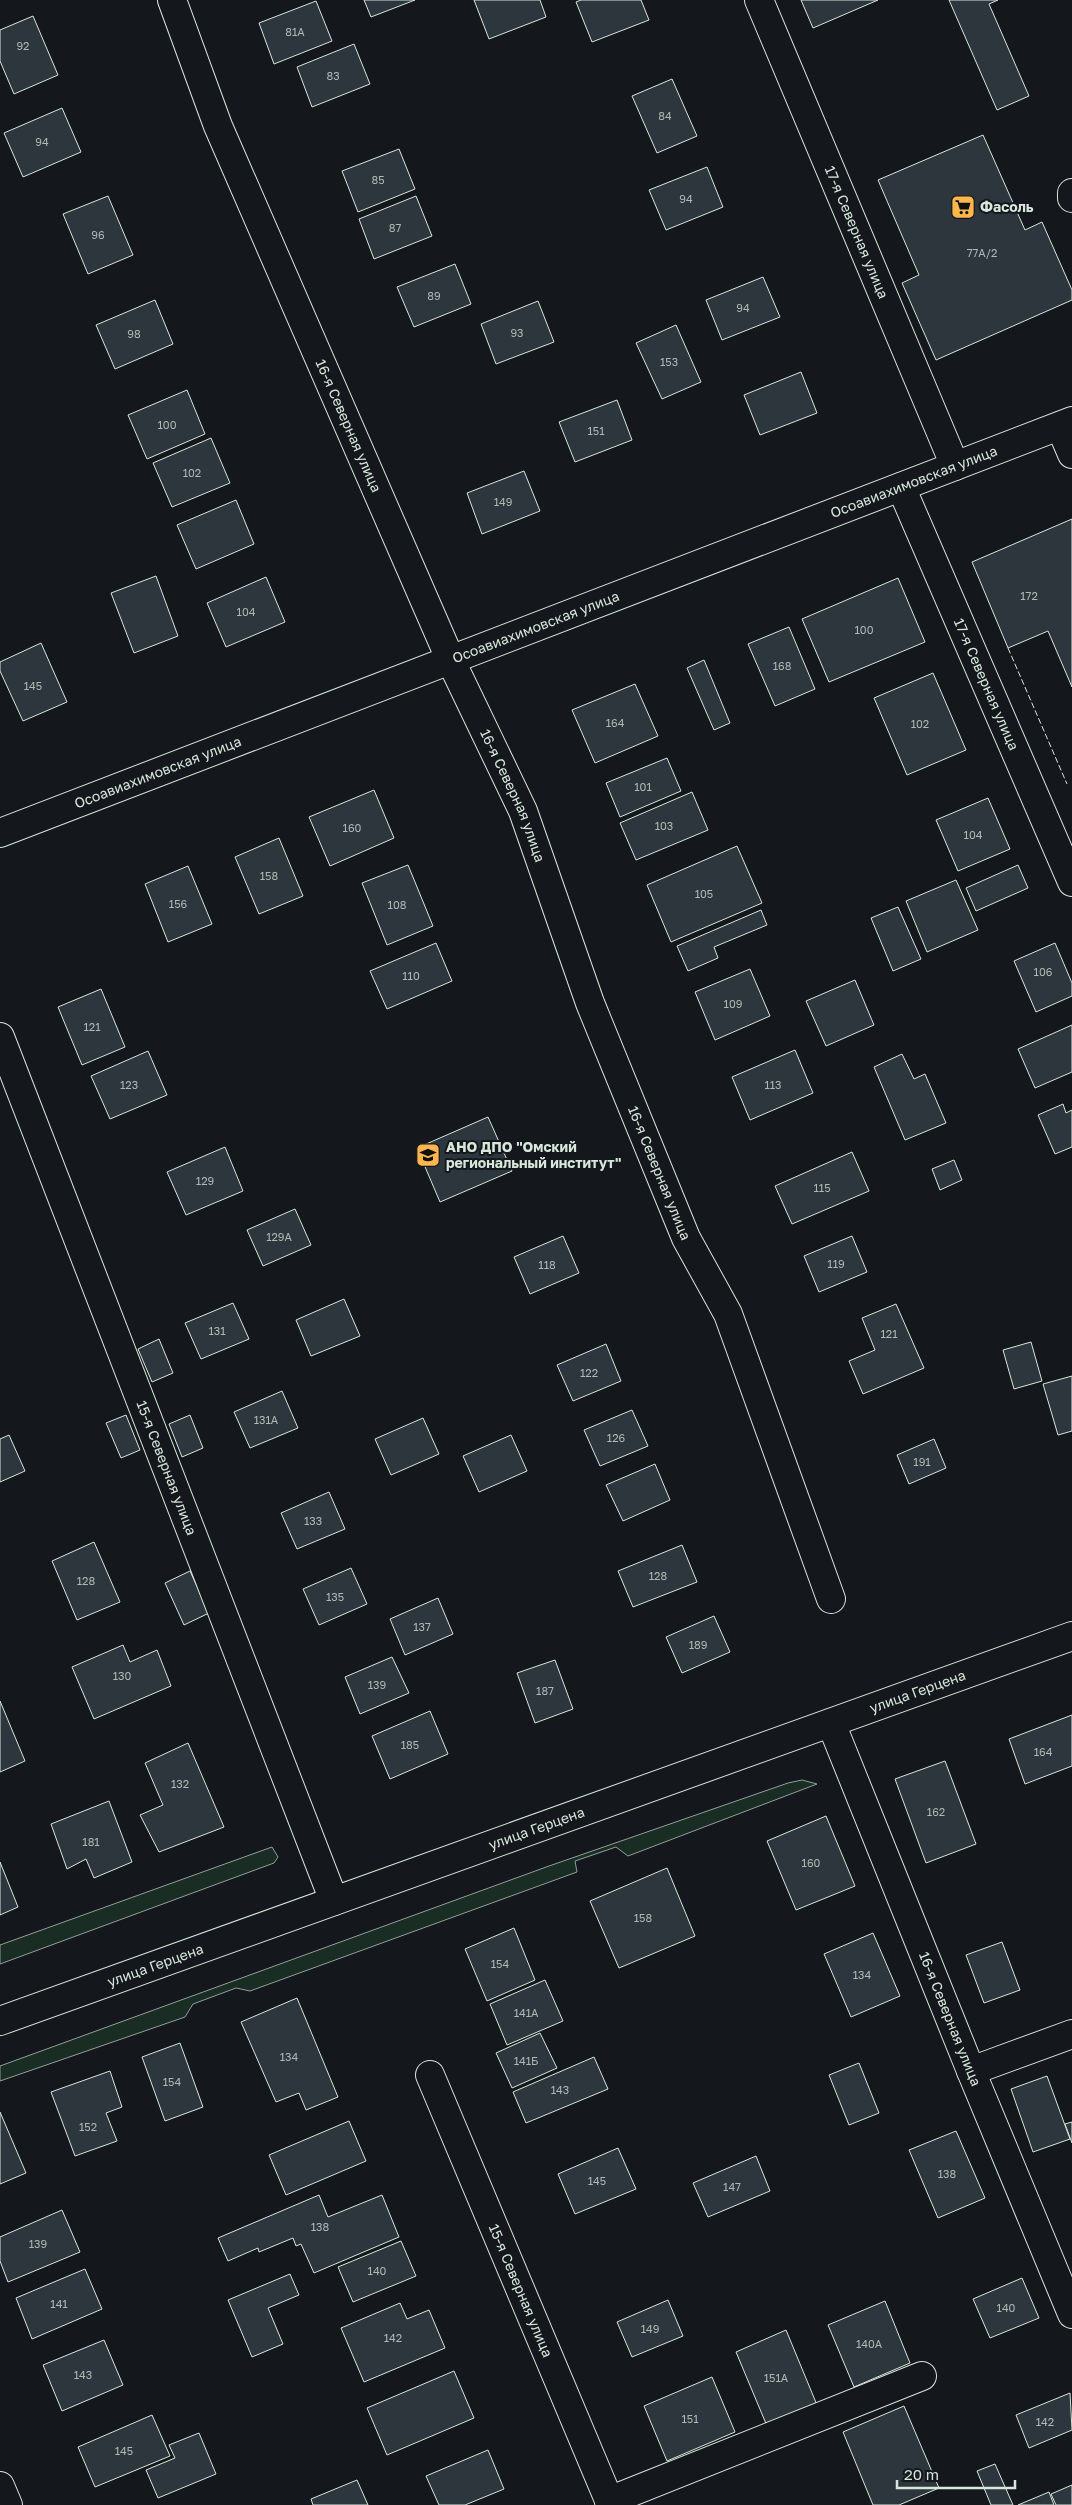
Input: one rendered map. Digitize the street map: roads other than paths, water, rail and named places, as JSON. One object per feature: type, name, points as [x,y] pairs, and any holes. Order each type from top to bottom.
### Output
[{"type":"street","name":"16-я Северная улица","points":[[172,0],[218,126],[452,661],[523,811],[590,1003],[686,1238],[728,1314],[831,1599]]},
{"type":"street","name":"17-я Северная улица","points":[[759,0],[955,466]]},
{"type":"street","points":[[1072,193],[1072,198]]},
{"type":"street","name":"Осоавиахимовская улица","points":[[0,833],[452,661],[1066,423]]},
{"type":"street","points":[[1066,423],[1072,454]]},
{"type":"street","name":"17-я Северная улица","points":[[901,487],[1072,882]]},
{"type":"street","name":"15-я Северная улица","points":[[0,1037],[334,1901]]},
{"type":"street","name":"улица Герцена","points":[[0,2020],[1072,1636]]},
{"type":"street","name":"16-я Северная улица","points":[[831,1722],[971,2071],[1072,2314]]},
{"type":"street","points":[[971,2071],[1072,2034]]},
{"type":"street","name":"15-я Северная улица","points":[[430,2075],[610,2503]]},
{"type":"street","points":[[610,2503],[922,2376]]},
{"type":"street","points":[[0,2486],[8,2505]]},
{"type":"place","name":"Фасоль","points":[[963,207]]},
{"type":"place","name":"АНО ДПО \"Омский региональный институт\"","points":[[428,1155]]}]
